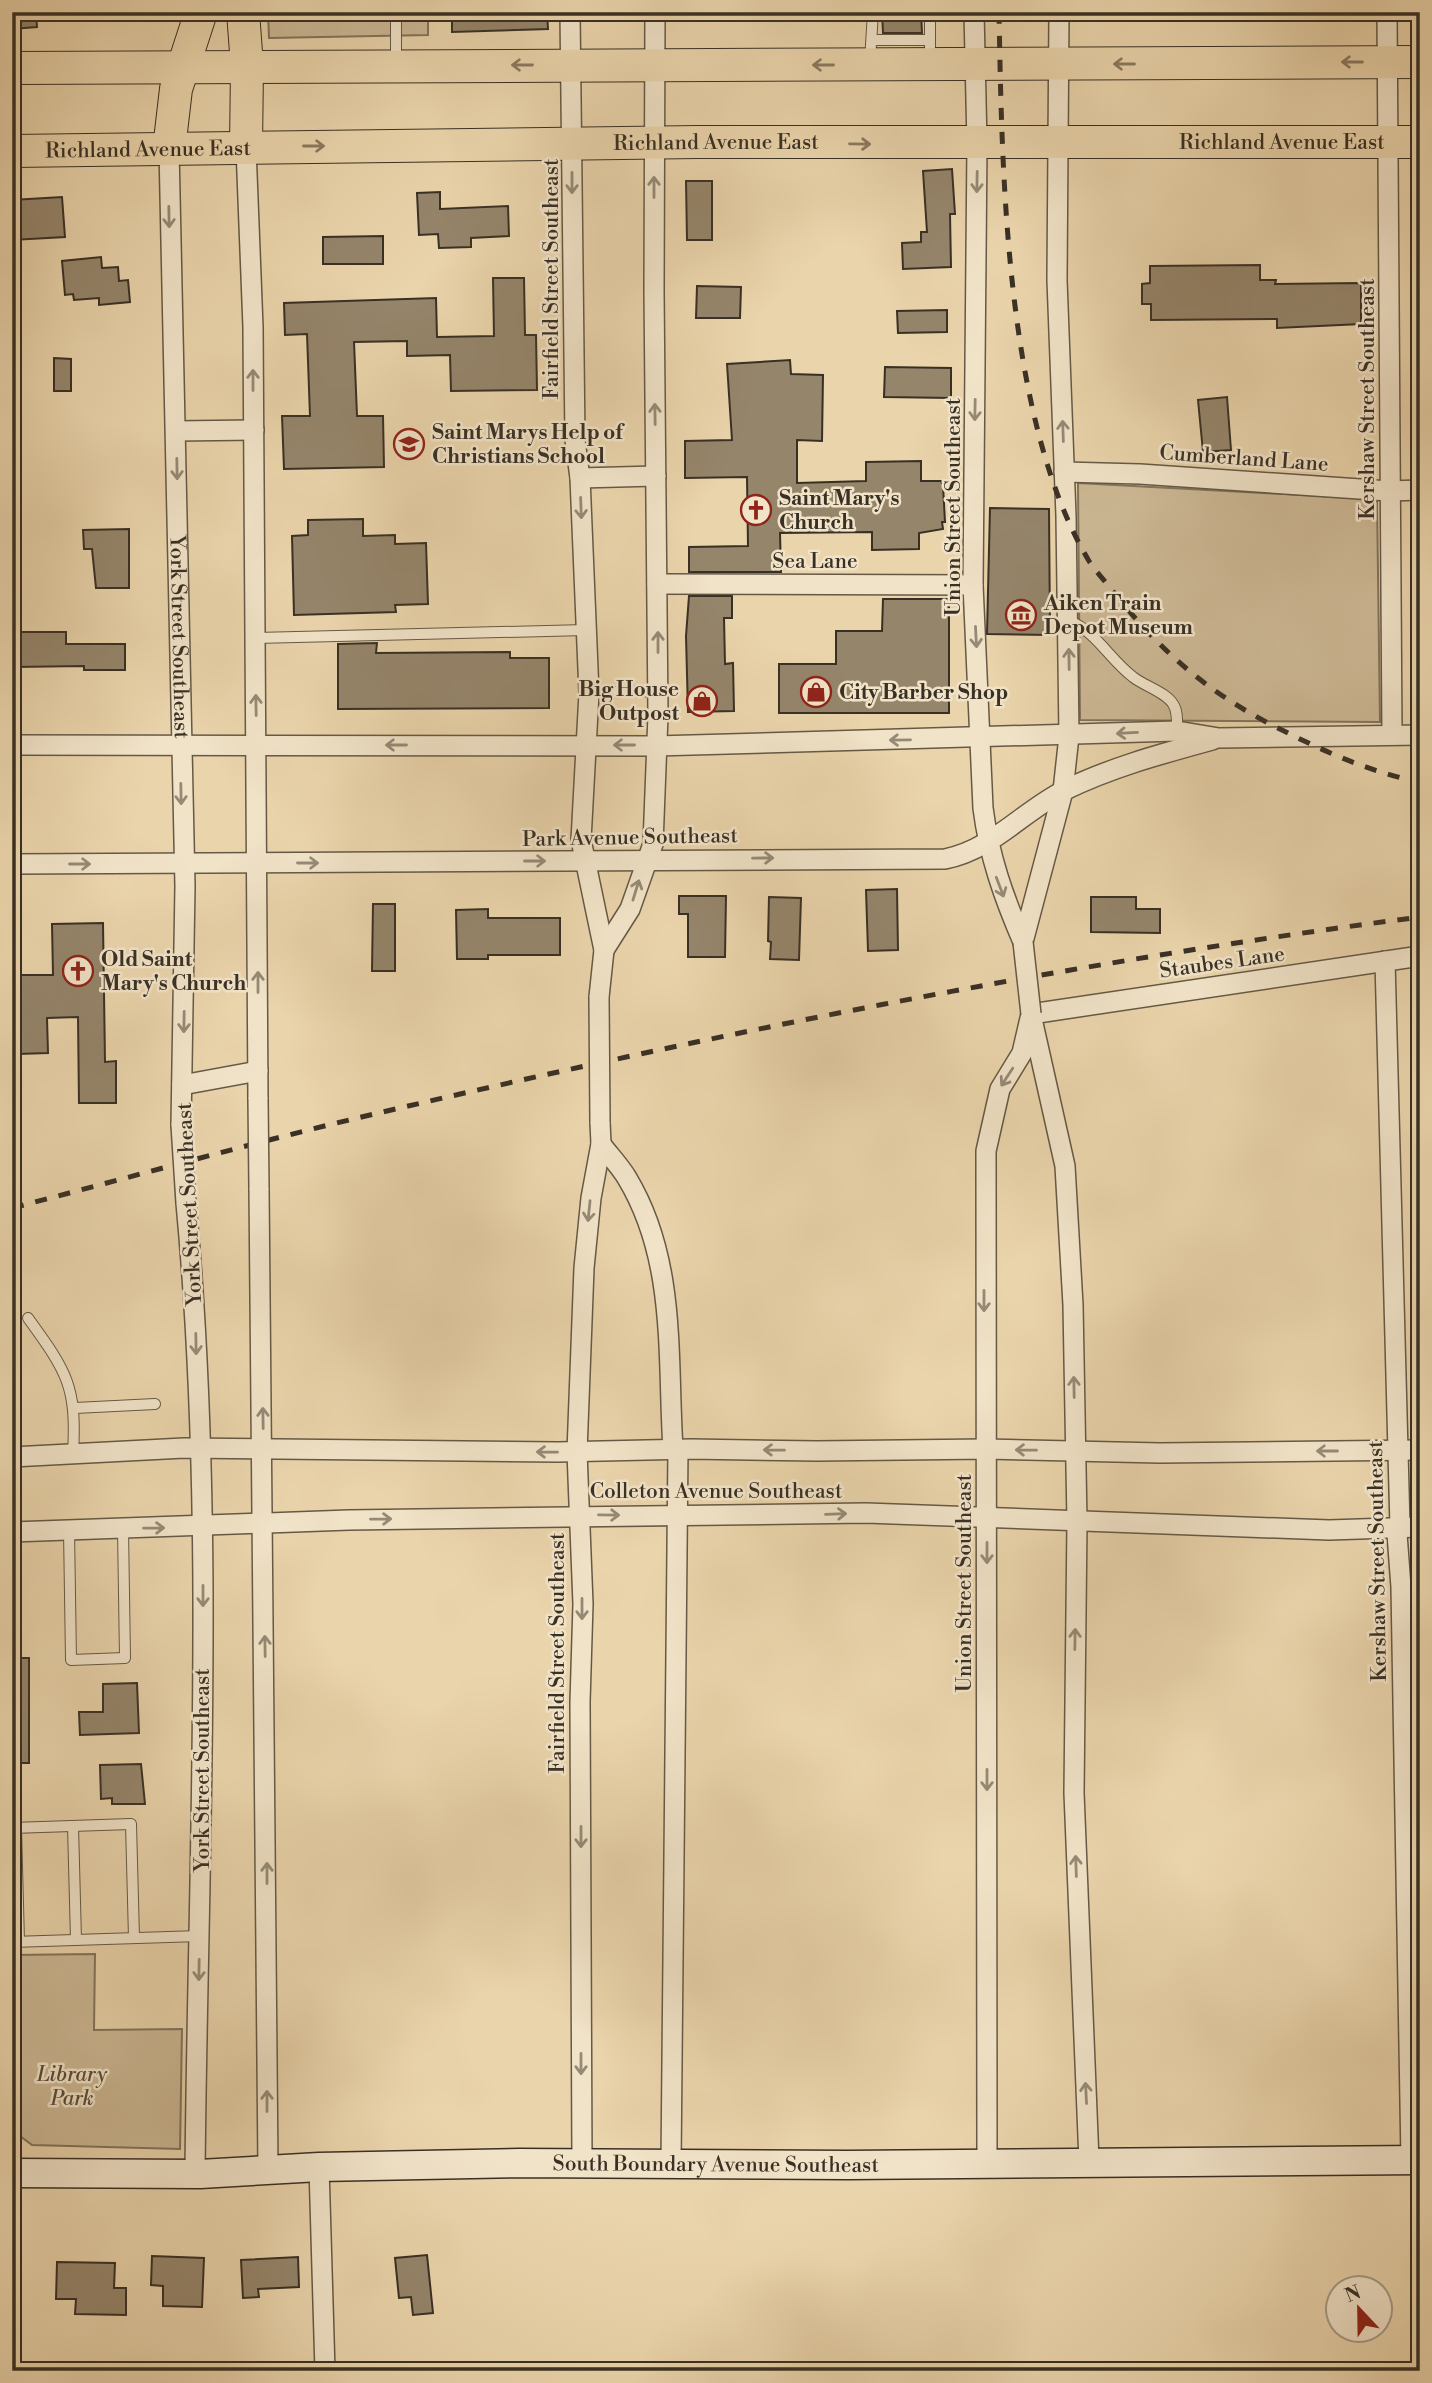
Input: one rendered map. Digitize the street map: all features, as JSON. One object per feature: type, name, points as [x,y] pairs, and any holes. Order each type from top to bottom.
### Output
[{"type":"main road","name":"York Street Southeast","points":[[169,149],[176,89],[198,29],[201,12]]},
{"type":"main road","points":[[243,12],[247,66],[246,148]]},
{"type":"main road","points":[[12,68],[656,66],[871,52],[930,52],[976,65],[1420,62]]},
{"type":"main road","name":"Richland Avenue East","points":[[12,151],[654,143],[1420,142]]},
{"type":"street","name":"Fairfield Street Southeast","points":[[570,12],[575,440],[580,478],[589,693],[580,840],[604,950],[599,997],[601,1144],[590,1198],[584,1268],[577,1452],[583,1604],[580,1702],[582,2164]]},
{"type":"street","name":"Fairfield Street Southeast","points":[[604,950],[630,909],[653,844],[658,691],[655,12]]},
{"type":"street","name":"Union Street Southeast","points":[[974,12],[977,144],[973,584],[981,738],[987,842],[996,878],[1023,942],[1031,1014],[1065,1166],[1073,1305],[1077,1522],[1074,1793],[1089,2161]]},
{"type":"street","name":"Union Street Southeast","points":[[1023,942],[1063,791],[1069,736],[1057,280],[1059,12]]},
{"type":"street","name":"Kershaw Street Southeast","points":[[1387,12],[1392,735]]},
{"type":"street","points":[[246,148],[254,430],[268,2169]]},
{"type":"street","name":"York Street Southeast","points":[[169,149],[184,864],[181,1125],[195,1305],[201,1527],[203,1788],[195,2173]]},
{"type":"street","points":[[176,431],[254,430]]},
{"type":"street","name":"Cumberland Lane","points":[[1064,472],[1140,474],[1389,491],[1420,490]]},
{"type":"street","points":[[580,478],[656,476]]},
{"type":"street","name":"Sea Lane","points":[[657,584],[973,584]]},
{"type":"street","name":"Park Avenue Southeast","points":[[12,745],[656,746],[1177,731],[1219,738],[1420,735]]},
{"type":"street","name":"Park Avenue Southeast","points":[[12,864],[946,859],[967,854],[1063,791],[1136,760],[1219,738]]},
{"type":"street","name":"Staubes Lane","points":[[1031,1014],[1420,956]]},
{"type":"street","name":"Kershaw Street Southeast","points":[[1385,961],[1398,1451],[1410,1527],[1397,1534],[1401,1587],[1415,2160]]},
{"type":"street","name":"Union Street Southeast","points":[[987,2162],[986,1152],[1000,1088],[1022,1053],[1031,1014]]},
{"type":"street","points":[[182,1085],[258,1071]]},
{"type":"street","points":[[601,1144],[627,1178],[662,1264],[667,1312],[678,1516],[671,2164]]},
{"type":"street","name":"Colleton Avenue Southeast","points":[[12,1457],[199,1449],[577,1452],[986,1448],[1075,1451],[1420,1450]]},
{"type":"street","name":"Colleton Avenue Southeast","points":[[12,1532],[579,1515],[866,1513],[1329,1530],[1410,1527]]},
{"type":"street","name":"South Boundary Avenue Southeast","points":[[12,2174],[195,2173],[319,2167],[582,2164],[1415,2160]]},
{"type":"street","points":[[319,2167],[325,2371]]},
{"type":"lane","points":[[396,12],[396,65]]},
{"type":"lane","points":[[871,52],[873,12]]},
{"type":"lane","points":[[930,12],[930,52]]},
{"type":"lane","points":[[1068,620],[1081,625],[1133,677],[1173,702],[1177,711],[1177,731]]},
{"type":"lane","points":[[256,638],[586,630]]},
{"type":"lane","points":[[589,693],[658,691]]},
{"type":"lane","points":[[28,1318],[63,1367],[75,1408],[73,1454]]},
{"type":"lane","points":[[75,1408],[155,1404]]},
{"type":"lane","points":[[69,1530],[71,1660],[125,1658],[123,1529]]},
{"type":"lane","points":[[134,1938],[131,1824],[14,1828],[15,1942],[200,1937]]},
{"type":"lane","points":[[73,1826],[76,1940]]},
{"type":"green space","points":[[268,12],[428,12],[428,35],[269,38]]},
{"type":"green space","points":[[1078,483],[1377,499],[1380,722],[1080,720]]},
{"type":"green space","name":"Library Park","points":[[95,1954],[94,2030],[182,2029],[180,2149],[32,2145],[12,2130],[12,1955]]},
{"type":"building","points":[[12,12],[36,12],[37,27],[12,29]]},
{"type":"building","points":[[452,12],[547,12],[548,29],[452,32]]},
{"type":"building","points":[[882,12],[921,12],[922,33],[883,33]]},
{"type":"building","points":[[952,169],[955,214],[950,214],[951,267],[903,269],[902,243],[921,242],[921,232],[927,232],[923,171]]},
{"type":"building","points":[[686,181],[712,181],[712,240],[687,240]]},
{"type":"building","points":[[440,192],[440,209],[508,206],[509,236],[471,238],[471,247],[439,248],[438,234],[419,235],[417,193]]},
{"type":"building","points":[[62,197],[65,237],[12,240],[12,200]]},
{"type":"building","points":[[383,236],[383,264],[323,264],[323,237]]},
{"type":"building","points":[[101,257],[102,268],[118,267],[119,281],[128,280],[130,302],[99,305],[99,298],[74,300],[73,294],[65,295],[62,261]]},
{"type":"building","points":[[1260,265],[1260,280],[1276,280],[1275,284],[1361,283],[1361,324],[1277,328],[1277,319],[1151,320],[1151,304],[1142,304],[1142,284],[1150,283],[1150,266]]},
{"type":"building","points":[[493,278],[524,278],[525,335],[536,335],[537,390],[451,391],[450,355],[407,356],[407,341],[354,342],[357,416],[383,416],[384,467],[284,469],[282,416],[310,416],[307,334],[285,335],[284,303],[436,298],[437,337],[494,336]]},
{"type":"building","points":[[697,286],[741,287],[740,318],[696,318]]},
{"type":"building","points":[[947,310],[947,332],[898,333],[897,311]]},
{"type":"building","points":[[54,358],[71,359],[71,391],[54,391]]},
{"type":"building","points":[[790,360],[791,374],[823,375],[822,441],[797,440],[797,483],[866,481],[866,462],[921,461],[921,481],[941,481],[943,485],[943,529],[919,533],[919,549],[872,550],[872,532],[780,533],[781,572],[689,572],[689,547],[748,546],[747,477],[685,478],[685,441],[732,440],[727,364]]},
{"type":"building","points":[[885,367],[951,368],[951,398],[884,397]]},
{"type":"building","points":[[1227,397],[1231,450],[1203,452],[1198,400]]},
{"type":"building","points":[[990,508],[1049,509],[1050,635],[987,634]]},
{"type":"building","points":[[363,519],[363,536],[395,535],[395,544],[426,543],[428,604],[395,605],[396,612],[294,615],[292,536],[308,535],[308,520]]},
{"type":"building","points":[[129,529],[129,588],[96,588],[92,549],[84,549],[83,530]]},
{"type":"building","points":[[689,596],[732,596],[732,618],[724,618],[725,664],[733,663],[734,711],[688,712],[686,636]]},
{"type":"building","points":[[883,599],[949,599],[949,713],[779,713],[779,664],[836,664],[836,631],[882,631]]},
{"type":"building","points":[[15,632],[66,632],[66,644],[125,644],[125,670],[84,670],[84,666],[15,667]]},
{"type":"building","points":[[377,643],[376,653],[510,652],[510,658],[549,658],[549,708],[338,709],[338,644]]},
{"type":"building","points":[[897,889],[898,950],[868,951],[866,890]]},
{"type":"building","points":[[679,896],[726,896],[725,957],[688,957],[688,914],[679,914]]},
{"type":"building","points":[[769,897],[801,898],[799,960],[770,959]]},
{"type":"building","points":[[1091,897],[1136,897],[1136,909],[1160,909],[1160,933],[1091,932]]},
{"type":"building","points":[[373,904],[395,904],[395,971],[372,971]]},
{"type":"building","points":[[488,909],[488,918],[560,918],[560,955],[488,955],[488,959],[457,959],[456,910]]},
{"type":"building","name":"Old Saint Mary's Church","points":[[103,923],[105,1062],[116,1061],[116,1103],[79,1103],[78,1017],[47,1018],[48,1053],[18,1054],[17,975],[53,975],[52,924]]},
{"type":"building","points":[[12,1658],[29,1658],[29,1763],[12,1763]]},
{"type":"building","points":[[137,1683],[139,1733],[80,1735],[79,1712],[103,1712],[103,1684]]},
{"type":"building","points":[[141,1764],[145,1804],[112,1804],[112,1798],[101,1799],[100,1765]]},
{"type":"building","points":[[427,2255],[433,2313],[413,2315],[411,2297],[399,2298],[395,2258]]},
{"type":"building","points":[[152,2256],[204,2258],[202,2307],[163,2306],[163,2286],[151,2285]]},
{"type":"building","points":[[298,2257],[299,2287],[258,2289],[259,2297],[243,2298],[241,2260]]},
{"type":"building","points":[[57,2262],[115,2263],[114,2288],[126,2288],[126,2315],[75,2314],[76,2299],[56,2299]]},
{"type":"railway","points":[[999,12],[1007,220],[1024,368],[1040,439],[1061,504],[1089,561],[1132,615],[1167,652],[1205,684],[1248,712],[1326,751],[1363,766],[1420,782]]},
{"type":"railway","points":[[12,1208],[355,1119],[530,1078],[783,1024],[1164,954],[1420,917]]},
{"type":"place","name":"Saint Marys Help of Christians School","points":[[409,444]]},
{"type":"place","name":"Saint Mary's Church","points":[[756,510]]},
{"type":"place","name":"Aiken Train Depot Museum","points":[[1021,615]]},
{"type":"place","name":"City Barber Shop","points":[[816,692]]},
{"type":"place","name":"Big House Outpost","points":[[702,701]]},
{"type":"place","name":"Old Saint Mary's Church","points":[[78,971]]}]
